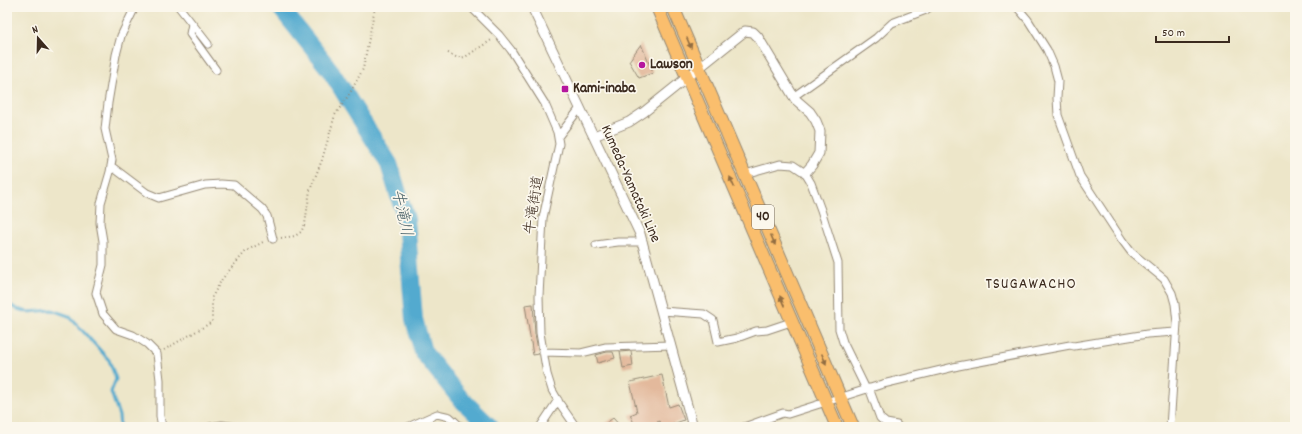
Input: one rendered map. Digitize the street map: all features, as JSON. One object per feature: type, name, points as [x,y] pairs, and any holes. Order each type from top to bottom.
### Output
[{"type":"main road","name":"40","points":[[657,7],[837,427]]},
{"type":"main road","name":"40","points":[[673,7],[853,427]]},
{"type":"street","points":[[135,7],[121,36],[111,78],[105,129],[112,160],[101,203],[100,223],[103,241],[103,265],[96,293],[103,314],[116,329],[133,335],[147,344],[157,354],[160,380],[160,416],[162,427]]},
{"type":"street","points":[[179,7],[208,44]]},
{"type":"street","name":"牛滝街道","points":[[471,7],[499,35],[511,50],[545,104],[553,120],[558,137],[558,150],[543,218],[539,315],[540,333],[547,374],[552,390],[576,427]]},
{"type":"street","name":"Kumeda-Yamataki Line","points":[[532,7],[640,234],[693,427]]},
{"type":"street","points":[[793,97],[876,38],[892,23],[926,10],[930,7]]},
{"type":"street","points":[[1017,7],[1028,20],[1047,50],[1054,66],[1058,81],[1058,115],[1080,176],[1131,252],[1164,279],[1172,293],[1175,304],[1176,332],[1170,427]]},
{"type":"street","points":[[192,24],[190,34],[216,70]]},
{"type":"street","points":[[594,136],[629,122],[644,112],[745,31],[753,32],[758,37],[793,97],[810,112],[820,131],[819,153],[805,173]]},
{"type":"street","points":[[558,137],[580,108]]},
{"type":"street","points":[[745,174],[780,164],[793,166],[805,173],[811,183],[821,210],[838,263],[839,329],[843,342],[868,389],[880,418],[886,424],[898,427]]},
{"type":"street","points":[[111,166],[147,192],[159,198],[205,185],[234,185],[262,209],[267,216],[273,239]]},
{"type":"street","points":[[596,245],[618,242],[643,242]]},
{"type":"street","points":[[662,311],[704,314],[713,320],[718,342],[737,338],[756,331],[767,330],[791,322]]},
{"type":"street","points":[[744,427],[783,413],[788,414],[883,384],[958,366],[1070,345],[1074,346],[1147,334],[1176,332]]},
{"type":"street","points":[[543,352],[581,353],[606,347],[671,345]]},
{"type":"street","points":[[540,427],[558,400]]},
{"type":"street","points":[[408,427],[436,414],[450,417],[461,427]]},
{"type":"street","points":[[210,427],[222,425],[237,427]]},
{"type":"path","points":[[157,354],[212,322],[212,297],[222,279],[246,251],[267,240],[295,236],[301,232],[305,224],[310,190],[322,160],[335,115],[350,93],[363,69],[375,7]]},
{"type":"path","points":[[448,53],[458,58],[465,57],[499,35]]},
{"type":"building","points":[[641,44],[653,73],[639,78],[629,61]]},
{"type":"building","points":[[533,304],[535,334],[539,354],[533,355],[525,305]]},
{"type":"building","points":[[631,351],[633,366],[623,368],[620,352]]},
{"type":"building","points":[[613,352],[615,358],[598,363],[596,355]]},
{"type":"building","points":[[662,375],[669,407],[678,404],[684,420],[665,427],[662,427],[659,421],[647,427],[636,427],[630,415],[637,412],[630,382]]},
{"type":"building","points":[[613,418],[621,427],[601,427]]},
{"type":"waterway","name":"牛滝川","points":[[280,7],[330,70],[389,164],[406,219],[414,319],[423,352],[460,398],[490,427]]},
{"type":"waterway","points":[[7,303],[17,309],[28,312],[52,310],[69,316],[109,360],[116,379],[111,392],[119,416],[120,427]]},
{"type":"place","name":"Lawson","points":[[642,65]]},
{"type":"place","name":"Kami-inaba","points":[[565,89]]},
{"type":"district","name":"TSUGAWACHO","points":[[1031,284]]}]
